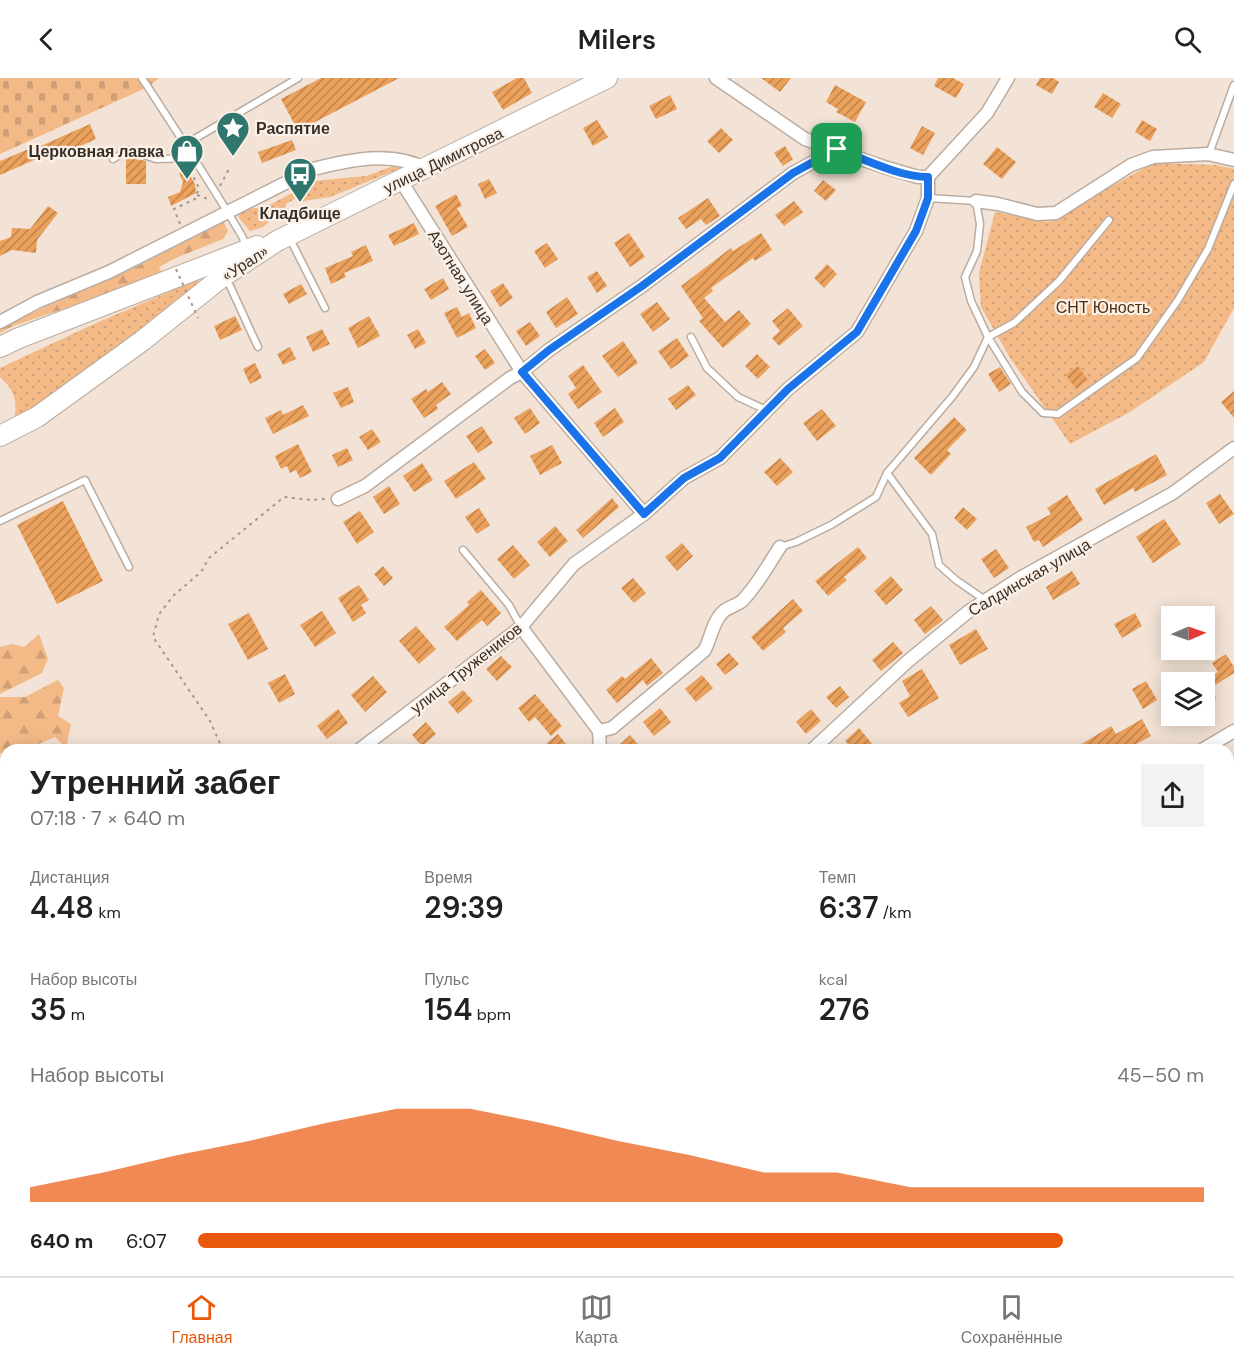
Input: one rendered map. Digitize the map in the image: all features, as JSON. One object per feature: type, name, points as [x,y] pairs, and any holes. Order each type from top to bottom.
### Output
[{"type":"main road","name":"улица Димитрова","points":[[283,238],[607,78]]},
{"type":"main road","name":"«Урал»","points":[[0,347],[247,249],[283,238]]},
{"type":"main road","name":"«Урал»","points":[[0,436],[37,417],[142,341],[222,277],[283,238]]},
{"type":"street","points":[[716,78],[805,139],[918,177],[928,177],[987,113],[1008,78]]},
{"type":"street","points":[[338,499],[365,486],[510,378],[522,372],[549,350],[642,286],[793,173],[837,149]]},
{"type":"street","points":[[976,201],[1037,214],[1056,213],[1131,165],[1153,157],[1208,154],[1234,160]]},
{"type":"street","points":[[0,322],[37,303],[109,272],[313,170],[347,161],[391,159],[413,162],[426,169]]},
{"type":"street","name":"улица Тружеников","points":[[367,744],[521,627],[574,564],[644,514],[684,478],[720,458],[788,389],[857,332],[916,231],[928,198],[928,177]]},
{"type":"street","name":"Азотная улица","points":[[401,181],[522,372],[644,514]]},
{"type":"street","name":"Салдинская улица","points":[[818,744],[908,661],[969,611],[1020,578],[1173,493],[1234,448]]},
{"type":"street","points":[[599,731],[612,728],[704,651],[715,622],[723,611],[741,603],[780,547]]},
{"type":"street","points":[[521,627],[599,731],[600,744]]},
{"type":"street","points":[[1212,744],[1234,731]]},
{"type":"lane","points":[[142,78],[229,213],[247,249]]},
{"type":"lane","points":[[186,144],[298,78]]},
{"type":"lane","points":[[1208,154],[1234,85]]},
{"type":"lane","points":[[113,159],[128,150],[156,159],[193,158]]},
{"type":"lane","points":[[928,198],[976,201],[980,224],[977,251],[965,277],[971,301],[988,337],[1022,392],[1043,413],[1058,414],[1137,358],[1178,300],[1208,249],[1234,184]]},
{"type":"lane","points":[[780,547],[831,525],[876,497],[887,473],[952,397],[974,367],[988,337],[1014,323],[1059,281],[1109,220]]},
{"type":"lane","points":[[283,238],[325,308]]},
{"type":"lane","points":[[222,277],[230,286],[258,347]]},
{"type":"lane","points":[[691,336],[707,368],[738,397],[767,410]]},
{"type":"lane","points":[[887,473],[932,534],[939,565],[985,600]]},
{"type":"lane","points":[[0,521],[85,480],[129,567]]},
{"type":"lane","points":[[462,550],[509,605],[521,627]]},
{"type":"path","points":[[180,223],[174,209],[195,199],[199,188],[184,158]]},
{"type":"path","points":[[216,194],[230,167]]},
{"type":"path","points":[[176,269],[198,318]]},
{"type":"path","points":[[221,744],[210,721],[153,637],[159,614],[174,596],[201,572],[208,558],[284,497],[312,500],[338,499]]},
{"type":"green space","points":[[0,78],[159,78],[148,87],[0,154]]},
{"type":"green space","name":"СНТ Юность","points":[[1153,163],[1216,165],[1234,169],[1234,308],[1204,362],[1130,412],[1070,444],[1010,358],[981,307],[979,273],[995,212],[1048,222]]},
{"type":"green space","points":[[393,166],[401,168],[330,197],[303,201],[298,197],[286,204],[263,227],[250,231],[239,218],[239,210],[266,207],[314,181],[366,176]]},
{"type":"green space","points":[[223,221],[228,231],[223,239],[159,267],[163,275],[13,326],[0,333],[0,327],[136,267]]},
{"type":"green space","points":[[197,280],[200,286],[179,303],[14,422],[16,409],[14,397],[0,377],[0,368],[94,324]]},
{"type":"green space","points":[[39,634],[48,659],[42,673],[0,694],[0,647],[13,644],[24,647]]},
{"type":"green space","points":[[58,680],[64,688],[58,716],[71,724],[67,744],[62,744],[55,737],[38,744],[0,744],[0,697],[25,697]]},
{"type":"building","points":[[321,78],[399,78],[298,131],[281,99]]},
{"type":"building","points":[[517,78],[524,78],[532,93],[503,110],[492,92]]},
{"type":"building","points":[[761,78],[791,78],[780,92]]},
{"type":"building","points":[[938,78],[953,78],[964,84],[956,98],[934,86]]},
{"type":"building","points":[[1040,78],[1053,78],[1059,82],[1052,94],[1036,85]]},
{"type":"building","points":[[835,85],[866,102],[855,122],[836,112],[838,109],[826,102]]},
{"type":"building","points":[[1103,93],[1121,104],[1112,118],[1094,107]]},
{"type":"building","points":[[670,95],[677,109],[656,119],[649,106]]},
{"type":"building","points":[[597,120],[608,137],[593,146],[583,128]]},
{"type":"building","points":[[1142,120],[1157,129],[1150,141],[1135,132]]},
{"type":"building","points":[[90,124],[96,139],[52,159],[50,153],[0,175],[0,161],[31,148],[32,150]]},
{"type":"building","points":[[922,126],[935,133],[923,155],[910,148]]},
{"type":"building","points":[[721,128],[733,140],[719,153],[707,141]]},
{"type":"building","points":[[292,140],[296,150],[262,163],[258,152]]},
{"type":"building","points":[[785,146],[793,159],[783,166],[774,153]]},
{"type":"building","points":[[997,147],[1016,162],[1002,179],[983,164]]},
{"type":"building","points":[[126,157],[146,161],[146,184],[126,184]]},
{"type":"building","points":[[187,170],[195,184],[196,193],[171,206],[168,197],[180,192],[183,182],[179,173]]},
{"type":"building","points":[[489,179],[497,193],[485,199],[478,184]]},
{"type":"building","points":[[823,180],[836,190],[826,201],[814,191]]},
{"type":"building","points":[[456,194],[462,206],[457,208],[468,227],[452,236],[435,206]]},
{"type":"building","points":[[708,198],[720,216],[706,225],[701,219],[686,229],[678,218]]},
{"type":"building","points":[[794,201],[803,212],[784,226],[775,215]]},
{"type":"building","points":[[48,206],[58,213],[37,240],[36,253],[12,250],[0,256],[0,241],[11,237],[12,228],[30,229]]},
{"type":"building","points":[[414,223],[419,234],[394,246],[388,235]]},
{"type":"building","points":[[629,233],[645,257],[630,267],[614,243]]},
{"type":"building","points":[[761,233],[772,250],[755,261],[753,258],[711,288],[713,291],[704,298],[725,322],[739,310],[751,324],[723,348],[699,321],[703,318],[681,286],[731,248],[733,251]]},
{"type":"building","points":[[547,243],[558,259],[545,268],[534,251]]},
{"type":"building","points":[[366,245],[373,261],[344,273],[346,277],[331,284],[325,268],[353,256],[351,252]]},
{"type":"building","points":[[827,264],[837,274],[824,288],[814,278]]},
{"type":"building","points":[[597,271],[607,286],[597,293],[587,277]]},
{"type":"building","points":[[443,278],[449,289],[431,300],[424,289]]},
{"type":"building","points":[[503,283],[513,298],[500,307],[490,291]]},
{"type":"building","points":[[301,284],[307,294],[289,304],[283,294]]},
{"type":"building","points":[[567,297],[578,314],[556,328],[546,312]]},
{"type":"building","points":[[657,302],[670,319],[653,332],[640,314]]},
{"type":"building","points":[[457,307],[462,317],[469,313],[476,328],[457,338],[444,313]]},
{"type":"building","points":[[788,308],[803,326],[779,346],[772,338],[780,331],[772,321]]},
{"type":"building","points":[[235,316],[242,330],[220,340],[214,326]]},
{"type":"building","points":[[369,316],[380,336],[358,348],[348,328]]},
{"type":"building","points":[[530,322],[540,336],[526,346],[516,331]]},
{"type":"building","points":[[322,329],[330,344],[313,352],[306,337]]},
{"type":"building","points":[[418,329],[426,343],[415,349],[407,335]]},
{"type":"building","points":[[677,338],[689,356],[671,369],[658,351]]},
{"type":"building","points":[[623,341],[638,363],[618,377],[602,356]]},
{"type":"building","points":[[290,347],[296,359],[283,365],[277,354]]},
{"type":"building","points":[[485,349],[495,363],[485,370],[475,356]]},
{"type":"building","points":[[757,354],[770,367],[758,379],[745,366]]},
{"type":"building","points":[[255,363],[262,378],[250,384],[243,369]]},
{"type":"building","points":[[583,365],[602,392],[578,409],[568,394],[576,388],[568,376]]},
{"type":"building","points":[[1078,366],[1088,380],[1076,389],[1066,375]]},
{"type":"building","points":[[1000,367],[1011,384],[999,392],[988,374]]},
{"type":"building","points":[[442,382],[451,394],[436,405],[438,409],[424,418],[411,399],[426,389],[428,392]]},
{"type":"building","points":[[688,385],[696,395],[676,410],[668,399]]},
{"type":"building","points":[[348,387],[354,402],[341,408],[333,393]]},
{"type":"building","points":[[1234,391],[1234,418],[1221,402]]},
{"type":"building","points":[[303,405],[309,416],[273,434],[265,418],[281,410],[283,415]]},
{"type":"building","points":[[530,408],[540,423],[525,434],[514,418]]},
{"type":"building","points":[[615,408],[624,422],[603,437],[594,423]]},
{"type":"building","points":[[822,409],[836,426],[817,441],[803,423]]},
{"type":"building","points":[[954,417],[967,430],[947,450],[951,454],[931,475],[914,458]]},
{"type":"building","points":[[482,426],[493,443],[478,453],[466,436]]},
{"type":"building","points":[[372,429],[381,442],[368,450],[359,437]]},
{"type":"building","points":[[298,444],[312,472],[300,478],[296,470],[290,473],[287,466],[281,469],[275,456]]},
{"type":"building","points":[[552,445],[562,463],[540,475],[530,456]]},
{"type":"building","points":[[347,448],[353,460],[338,467],[332,455]]},
{"type":"building","points":[[1156,454],[1167,475],[1135,492],[1133,488],[1104,505],[1095,489]]},
{"type":"building","points":[[780,458],[793,472],[777,486],[764,472]]},
{"type":"building","points":[[474,462],[486,479],[456,499],[444,481]]},
{"type":"building","points":[[422,463],[433,480],[414,492],[403,476]]},
{"type":"building","points":[[389,486],[400,504],[384,514],[373,497]]},
{"type":"building","points":[[1220,494],[1234,514],[1219,524],[1206,503]]},
{"type":"building","points":[[1067,495],[1083,520],[1043,547],[1039,540],[1034,542],[1026,527],[1051,514],[1047,508]]},
{"type":"building","points":[[612,498],[619,507],[583,538],[576,530]]},
{"type":"building","points":[[63,501],[103,581],[57,604],[17,525]]},
{"type":"building","points":[[963,507],[977,519],[967,530],[954,518]]},
{"type":"building","points":[[479,508],[490,525],[477,534],[465,517]]},
{"type":"building","points":[[360,511],[374,532],[357,544],[343,522]]},
{"type":"building","points":[[1164,519],[1181,544],[1153,563],[1136,537]]},
{"type":"building","points":[[555,526],[568,541],[550,557],[537,542]]},
{"type":"building","points":[[682,543],[693,556],[677,571],[665,557]]},
{"type":"building","points":[[513,545],[530,565],[514,579],[497,559]]},
{"type":"building","points":[[858,547],[867,558],[844,577],[847,580],[828,596],[815,581]]},
{"type":"building","points":[[996,549],[1009,568],[994,578],[981,559]]},
{"type":"building","points":[[383,566],[393,578],[384,586],[374,574]]},
{"type":"building","points":[[1072,571],[1080,584],[1053,600],[1046,587]]},
{"type":"building","points":[[891,576],[903,590],[886,605],[874,591]]},
{"type":"building","points":[[633,578],[646,593],[634,603],[621,588]]},
{"type":"building","points":[[359,585],[369,600],[361,605],[366,613],[353,622],[338,598]]},
{"type":"building","points":[[481,590],[501,613],[487,626],[482,620],[457,641],[444,627],[469,605],[467,602]]},
{"type":"building","points":[[793,599],[803,611],[783,628],[786,632],[763,651],[751,637]]},
{"type":"building","points":[[931,606],[943,620],[925,634],[914,620]]},
{"type":"building","points":[[322,611],[336,633],[315,647],[300,625]]},
{"type":"building","points":[[249,613],[268,649],[248,660],[228,624]]},
{"type":"building","points":[[1135,613],[1142,626],[1122,638],[1114,624]]},
{"type":"building","points":[[416,626],[436,649],[419,664],[399,641]]},
{"type":"building","points":[[976,629],[988,649],[960,665],[949,645]]},
{"type":"building","points":[[893,642],[903,653],[881,671],[872,660]]},
{"type":"building","points":[[729,653],[739,664],[725,675],[716,664]]},
{"type":"building","points":[[1226,654],[1234,667],[1234,673],[1215,685],[1215,674],[1218,672],[1212,663]]},
{"type":"building","points":[[501,656],[512,667],[497,681],[486,669]]},
{"type":"building","points":[[651,658],[663,673],[647,686],[643,680],[617,703],[606,690],[622,676],[625,679]]},
{"type":"building","points":[[922,669],[939,698],[908,717],[899,703],[910,696],[902,681]]},
{"type":"building","points":[[285,674],[295,694],[279,703],[268,683]]},
{"type":"building","points":[[702,675],[713,688],[696,702],[685,689]]},
{"type":"building","points":[[373,676],[387,692],[365,712],[351,695]]},
{"type":"building","points":[[1146,681],[1157,700],[1143,709],[1132,689]]},
{"type":"building","points":[[840,686],[849,697],[836,708],[826,697]]},
{"type":"building","points":[[463,690],[473,701],[458,714],[448,702]]},
{"type":"building","points":[[535,694],[562,726],[551,736],[535,717],[529,722],[518,708]]},
{"type":"building","points":[[660,708],[671,722],[654,736],[643,722]]},
{"type":"building","points":[[338,709],[348,723],[327,739],[317,726]]},
{"type":"building","points":[[811,709],[821,721],[806,734],[796,722]]},
{"type":"building","points":[[1142,719],[1151,736],[1137,744],[1082,744],[1111,726],[1116,734]]},
{"type":"building","points":[[426,722],[436,734],[424,744],[420,744],[412,735]]},
{"type":"building","points":[[859,728],[872,744],[848,744],[845,741]]},
{"type":"building","points":[[558,734],[566,744],[548,744]]},
{"type":"building","points":[[630,735],[638,744],[620,744]]},
{"type":"place","name":"Распятие","points":[[233,157]]},
{"type":"place","name":"Церковная лавка","points":[[187,180]]},
{"type":"place","name":"Кладбище","points":[[300,203]]},
{"type":"route","points":[[837,149],[884,167],[918,177],[928,177],[928,198],[916,231],[857,332],[788,389],[720,458],[684,478],[644,514],[522,372],[793,173],[837,149]]}]
